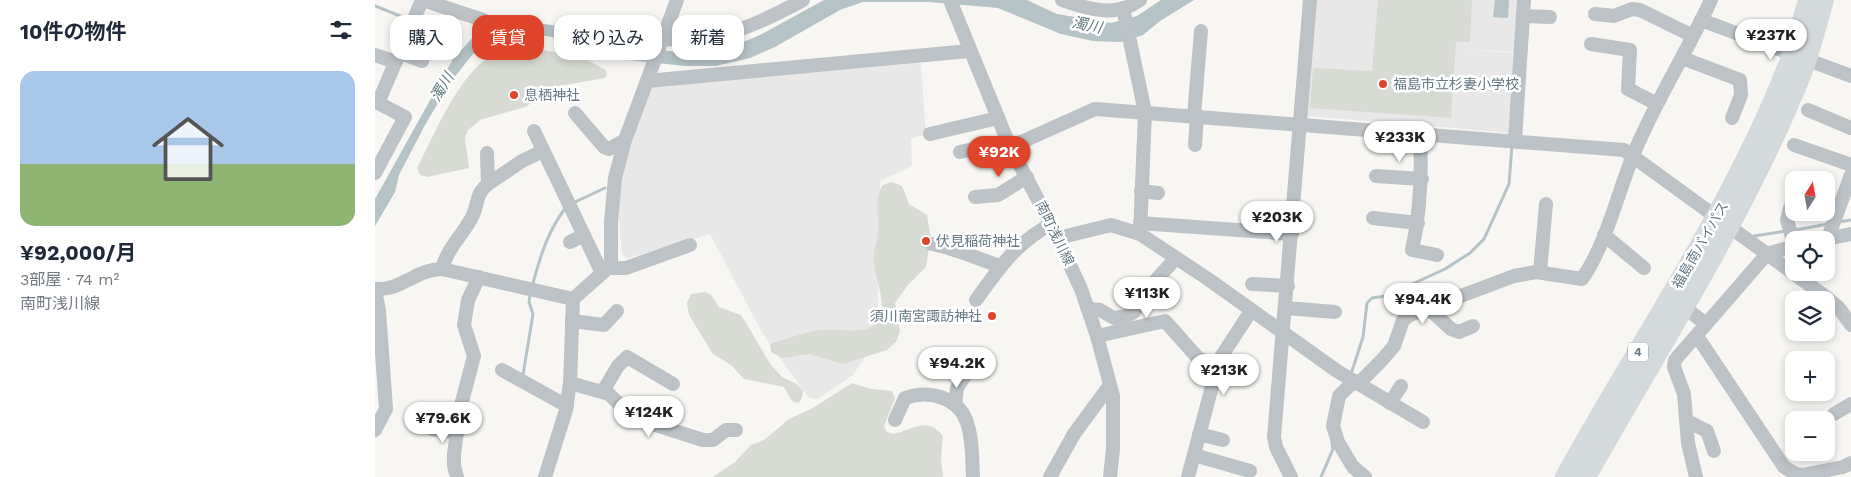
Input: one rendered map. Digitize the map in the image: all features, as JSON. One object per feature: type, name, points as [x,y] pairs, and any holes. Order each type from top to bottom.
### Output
[{"type":"highway","name":"福島南バイパス","points":[[1798,59],[1808,0]]},
{"type":"highway","name":"福島南バイパス","points":[[1565,477],[1772,143],[1798,59],[1824,0]]},
{"type":"highway","name":"福島南バイパス","points":[[1586,477],[1684,307],[1722,221]]},
{"type":"street","points":[[417,15],[423,0],[472,16]]},
{"type":"street","points":[[662,40],[677,0]]},
{"type":"street","points":[[662,43],[734,33],[803,0]]},
{"type":"street","points":[[1062,0],[1109,11],[1123,9],[1140,0]]},
{"type":"street","points":[[1291,477],[1277,447],[1275,438],[1310,0]]},
{"type":"street","points":[[1515,140],[1524,0]]},
{"type":"street","points":[[1365,477],[1353,467],[1344,454],[1333,426],[1339,396],[1356,382],[1362,380],[1394,346],[1403,320],[1410,315],[1514,276],[1540,272],[1582,279],[1603,235],[1633,155],[1711,0]]},
{"type":"street","points":[[1595,14],[1614,16],[1642,5],[1660,25],[1693,36]]},
{"type":"street","name":"南町浅川線","points":[[952,6],[1009,144],[1058,238],[1088,309],[1110,385],[1114,415],[1110,477]]},
{"type":"street","points":[[1123,9],[1145,112],[1140,228]]},
{"type":"street","points":[[1523,16],[1549,17]]},
{"type":"street","points":[[1701,20],[1851,76]]},
{"type":"street","points":[[1195,145],[1195,116],[1201,31]]},
{"type":"street","points":[[1591,44],[1630,50],[1628,88],[1657,104]]},
{"type":"street","points":[[647,81],[969,51]]},
{"type":"street","points":[[375,55],[390,57]]},
{"type":"street","points":[[1682,58],[1740,80],[1741,95],[1732,118]]},
{"type":"street","points":[[375,173],[405,117],[376,103],[397,60]]},
{"type":"street","points":[[413,60],[421,61]]},
{"type":"street","points":[[545,477],[562,428],[567,406],[570,383],[573,299],[605,270],[611,257],[611,222],[615,178],[625,140],[655,60]]},
{"type":"street","points":[[960,152],[1009,144],[1095,109],[1300,123],[1624,150],[1839,308],[1851,325]]},
{"type":"street","points":[[1808,110],[1851,128]]},
{"type":"street","points":[[575,113],[604,147],[609,149],[625,140]]},
{"type":"street","points":[[930,134],[998,118]]},
{"type":"street","points":[[533,130],[584,235],[605,270]]},
{"type":"street","points":[[1420,133],[1422,179],[1418,223],[1412,250],[1437,255]]},
{"type":"street","points":[[1794,145],[1851,165]]},
{"type":"street","points":[[442,269],[445,258],[453,243],[472,216],[477,196],[488,184],[522,161],[543,151]]},
{"type":"street","points":[[487,153],[488,184]]},
{"type":"street","points":[[1827,231],[1851,175]]},
{"type":"street","points":[[1376,176],[1422,179]]},
{"type":"street","points":[[975,197],[998,195],[1027,178]]},
{"type":"street","points":[[1141,191],[1158,193]]},
{"type":"street","points":[[1540,272],[1546,204]]},
{"type":"street","points":[[1373,218],[1418,223]]},
{"type":"street","points":[[977,300],[1000,266],[1024,241],[1051,224]]},
{"type":"street","points":[[1058,238],[1111,225],[1140,228],[1292,234]]},
{"type":"street","points":[[1140,228],[1176,258],[1337,371],[1423,422]]},
{"type":"street","points":[[1835,237],[1851,234]]},
{"type":"street","points":[[570,242],[584,235]]},
{"type":"street","points":[[1603,235],[1644,268]]},
{"type":"street","points":[[932,244],[960,250],[969,256],[1000,266]]},
{"type":"street","points":[[605,270],[626,268],[691,245]]},
{"type":"street","points":[[1696,477],[1688,443],[1684,394],[1674,367],[1675,360],[1767,254],[1785,248]]},
{"type":"street","points":[[1088,309],[1100,310],[1114,318],[1127,316],[1134,312],[1147,290],[1176,258]]},
{"type":"street","points":[[375,430],[380,408],[379,311],[375,289],[387,290],[426,271],[442,269],[573,299]]},
{"type":"street","points":[[457,477],[454,466],[459,413],[474,356],[464,325],[469,300],[479,277]]},
{"type":"street","points":[[1252,284],[1288,286]]},
{"type":"street","points":[[1684,307],[1706,324]]},
{"type":"street","points":[[1286,308],[1335,312]]},
{"type":"street","points":[[1428,308],[1451,329],[1459,332],[1473,326]]},
{"type":"street","points":[[572,321],[605,325],[617,311]]},
{"type":"street","points":[[1188,477],[1217,366],[1251,311]]},
{"type":"street","points":[[1097,336],[1165,321],[1198,358],[1217,366]]},
{"type":"street","points":[[1697,336],[1784,467],[1796,474],[1802,475],[1847,469]]},
{"type":"street","points":[[603,391],[618,366],[627,357],[673,384]]},
{"type":"street","points":[[955,405],[957,388],[976,358]]},
{"type":"street","points":[[502,370],[567,406]]},
{"type":"street","points":[[570,383],[603,391],[643,421],[703,440],[713,440],[725,430],[736,430]]},
{"type":"street","points":[[1050,477],[1074,434],[1110,385]]},
{"type":"street","points":[[1390,403],[1401,386]]},
{"type":"street","points":[[895,420],[905,398],[918,393],[947,399],[955,405],[968,425],[973,477]]},
{"type":"street","points":[[1835,413],[1851,404]]},
{"type":"street","points":[[1687,421],[1707,431],[1714,450]]},
{"type":"street","points":[[432,428],[458,432]]},
{"type":"street","points":[[1199,434],[1223,440]]},
{"type":"street","points":[[1194,455],[1250,471]]},
{"type":"shaded area","name":"福島市立杉妻小学校","points":[[1314,0],[1518,0],[1515,52],[1460,49],[1515,53],[1509,133],[1306,116]]},
{"type":"shaded area","points":[[1378,0],[1472,0],[1470,42],[1456,42],[1451,118],[1310,108],[1313,68],[1372,71]]},
{"type":"shaded area","points":[[544,50],[554,52],[554,60],[587,60],[606,70],[607,75],[605,78],[559,86],[525,107],[480,120],[468,130],[465,138],[469,168],[427,177],[420,175],[417,168],[444,114],[464,82],[485,60],[544,60]]},
{"type":"shaded area","points":[[921,63],[926,134],[911,139],[912,166],[880,181],[877,340],[853,375],[817,399],[808,397],[763,334],[710,234],[628,258],[622,254],[618,209],[620,172],[652,86]]},
{"type":"shaded area","points":[[892,182],[902,186],[909,204],[927,215],[931,238],[926,267],[908,285],[895,303],[900,331],[896,342],[887,350],[843,364],[809,354],[782,358],[771,352],[770,344],[802,334],[828,330],[860,330],[871,327],[877,322],[881,315],[882,307],[874,260],[878,234],[878,196],[883,185]]},
{"type":"shaded area","points":[[705,292],[711,295],[719,307],[741,315],[771,365],[782,377],[795,383],[803,390],[802,398],[798,403],[792,401],[784,387],[744,379],[731,365],[713,354],[689,315],[687,303],[691,294]]},
{"type":"shaded area","points":[[852,383],[871,389],[892,391],[895,398],[884,426],[887,432],[894,434],[926,425],[937,430],[943,436],[941,458],[943,477],[713,477],[735,462],[751,445],[764,440],[789,419],[811,409]]},
{"type":"water","name":"濁川","points":[[824,0],[1027,0],[1057,14],[1111,23],[1137,16],[1161,0],[1194,0],[1160,21],[1143,35],[1121,42],[1093,41],[1061,34],[998,8],[929,2],[863,2],[840,10],[775,47],[744,59],[744,42]]},
{"type":"water","points":[[1495,0],[1509,0],[1508,18],[1493,17]]},
{"type":"water","name":"濁川","points":[[544,24],[554,25],[554,38],[544,36]]},
{"type":"water","name":"濁川","points":[[472,38],[472,55],[450,83],[425,125],[399,175],[395,192],[375,226],[375,199],[452,60],[462,60],[462,49]]},
{"type":"water","name":"濁川","points":[[662,50],[672,51],[672,60],[742,60],[716,66],[685,66],[629,60],[662,60]]},
{"type":"waterway","points":[[375,6],[398,15]]},
{"type":"waterway","points":[[1351,374],[1363,337],[1367,303],[1372,298],[1386,296],[1445,269],[1470,253],[1484,239],[1509,184],[1512,145]]},
{"type":"waterway","points":[[573,203],[605,188]]},
{"type":"waterway","points":[[533,283],[546,243],[554,225],[566,207]]},
{"type":"waterway","points":[[1839,222],[1851,220]]},
{"type":"waterway","points":[[1795,230],[1828,224]]},
{"type":"waterway","points":[[1754,236],[1785,231]]},
{"type":"waterway","points":[[523,375],[533,314],[529,302],[530,295]]},
{"type":"waterway","points":[[1321,477],[1333,449],[1332,442]]},
{"type":"place","name":"福島市立杉妻小学校","points":[[1383,84]]},
{"type":"place","name":"息栖神社","points":[[514,95]]},
{"type":"place","name":"伏見稲荷神社","points":[[926,241]]},
{"type":"place","name":"須川南宮諏訪神社","points":[[992,316]]}]
